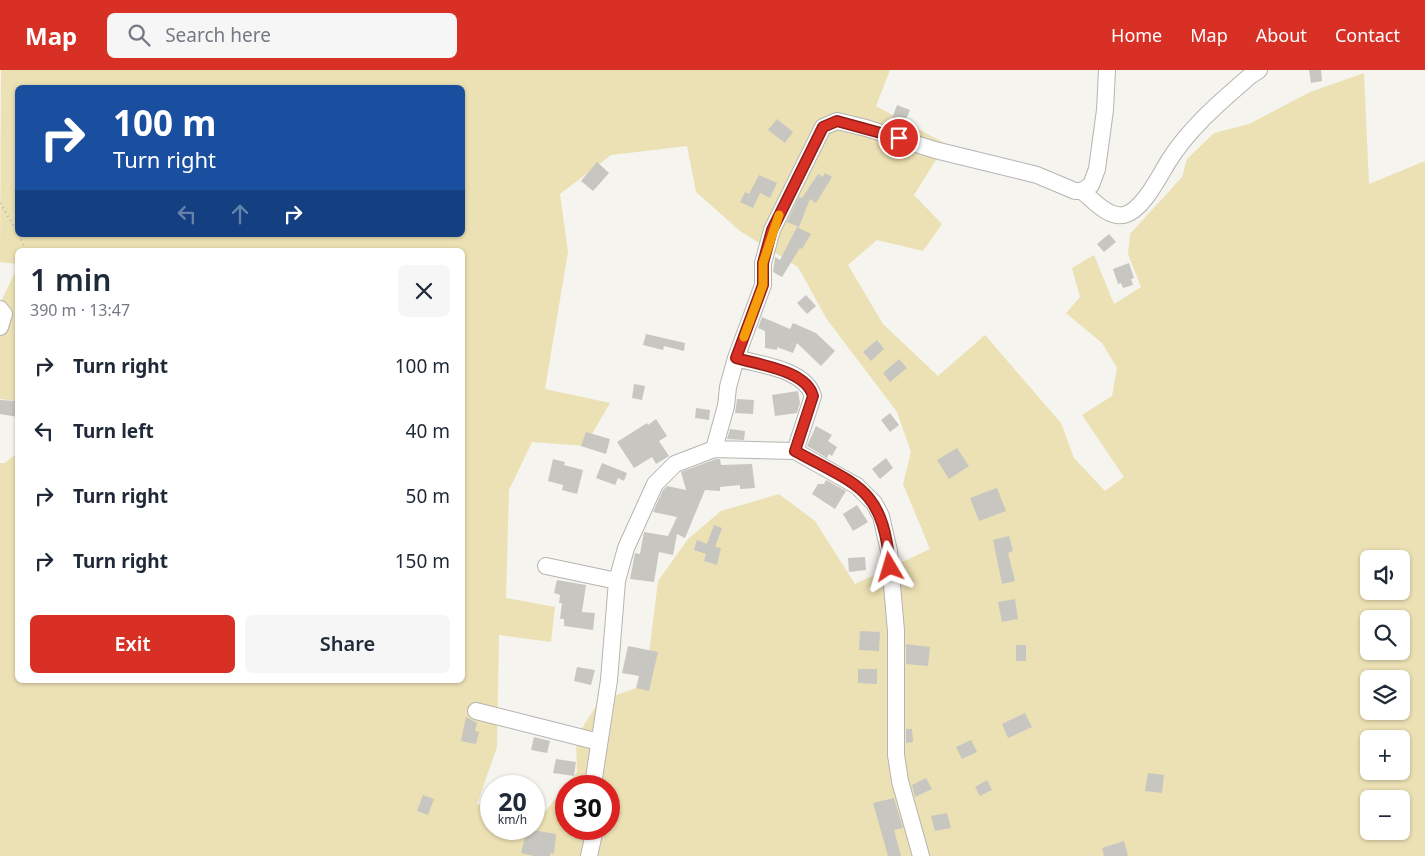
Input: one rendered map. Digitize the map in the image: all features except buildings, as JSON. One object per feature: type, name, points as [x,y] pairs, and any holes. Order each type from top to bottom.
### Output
[{"type":"street","points":[[714,450],[736,358],[763,285],[763,263],[772,230],[818,134],[830,123],[837,121],[866,128],[934,150],[1037,175],[1075,191],[1082,191],[1092,185],[1097,169],[1105,110],[1107,70]]},
{"type":"street","points":[[1082,191],[1114,215],[1125,214],[1135,208],[1155,184],[1190,132],[1250,76],[1259,70]]},
{"type":"street","points":[[0,309],[4,314],[0,327]]},
{"type":"street","points":[[736,358],[790,374],[804,380],[810,388],[813,396],[795,451]]},
{"type":"street","points":[[594,775],[611,660],[617,581],[626,548],[655,484],[675,464],[714,450],[795,451],[857,486],[874,503],[881,516],[889,551],[896,631],[896,755],[900,781],[922,856]]},
{"type":"street","points":[[546,566],[617,581]]},
{"type":"street","points":[[476,711],[599,742]]},
{"type":"street","points":[[589,856],[593,840]]},
{"type":"path","points":[[0,202],[15,229]]},
{"type":"shaded area","points":[[1,70],[890,70],[876,106],[946,144],[914,195],[942,224],[923,251],[877,240],[848,265],[883,324],[938,376],[985,335],[1061,423],[1074,458],[1105,491],[1124,477],[1082,415],[1112,396],[1117,368],[1102,343],[1066,313],[1080,297],[1072,268],[1094,255],[1114,304],[1141,287],[1128,254],[1130,234],[1182,177],[1187,159],[1214,133],[1249,124],[1310,92],[1364,73],[1369,184],[1425,161],[1425,856],[0,856],[0,463],[5,463],[15,455],[15,683],[465,683],[465,248],[15,248],[15,264],[0,262]],"holes":[[[687,146],[696,192],[740,231],[798,267],[826,318],[897,412],[911,452],[903,484],[930,549],[855,584],[815,521],[779,494],[721,511],[688,539],[658,581],[645,685],[599,701],[576,738],[577,772],[575,775],[620,775],[620,840],[555,840],[555,799],[545,812],[545,840],[480,840],[480,805],[477,804],[480,795],[480,775],[487,775],[497,747],[499,635],[551,642],[555,607],[506,598],[509,490],[532,442],[585,446],[610,403],[545,389],[568,252],[560,194],[611,155]]]},
{"type":"shaded area","points":[[15,272],[15,401],[0,399],[0,304]]},
{"type":"slow traffic","points":[[744,337],[763,285],[763,263],[772,230],[779,215]]},
{"type":"route","points":[[890,567],[889,551],[883,523],[874,503],[857,486],[795,451],[813,396],[810,388],[804,380],[790,374],[736,358],[763,285],[763,263],[772,230],[823,127],[837,121],[899,138]]}]
